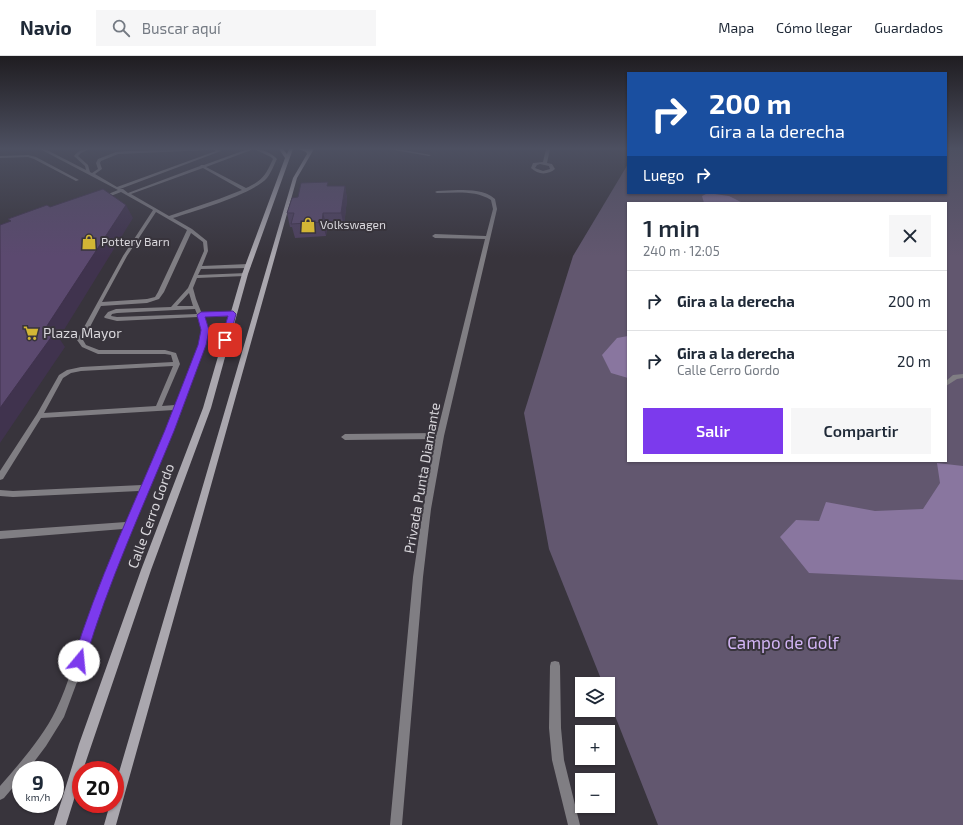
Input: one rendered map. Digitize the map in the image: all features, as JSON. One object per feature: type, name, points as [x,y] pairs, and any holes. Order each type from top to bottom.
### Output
[{"type":"main road","name":"Calle Cerro Gordo","points":[[60,825],[85,744],[141,585],[207,408],[245,274],[277,185]]},
{"type":"main road","points":[[110,825],[293,185]]},
{"type":"street","name":"Privada Punta Diamante","points":[[396,825],[418,577],[427,508],[440,436],[495,209],[493,199],[477,192],[437,192]]},
{"type":"street","points":[[434,236],[488,238]]},
{"type":"street","points":[[345,437],[440,436]]},
{"type":"street","points":[[555,666],[555,728],[558,760],[574,825]]},
{"type":"lane","points":[[112,185],[190,230],[201,237],[207,245],[196,277],[190,288],[173,308]]},
{"type":"lane","points":[[123,191],[138,185]]},
{"type":"lane","points":[[94,201],[142,185]]},
{"type":"lane","points":[[237,185],[246,190]]},
{"type":"lane","points":[[169,218],[257,185]]},
{"type":"lane","points":[[155,210],[125,256],[80,340],[84,346],[98,352],[170,352],[176,357],[177,364],[158,408]]},
{"type":"lane","points":[[99,304],[147,301],[157,298],[190,230]]},
{"type":"lane","points":[[199,268],[248,266]]},
{"type":"lane","points":[[196,277],[245,274]]},
{"type":"lane","points":[[28,761],[42,742],[60,712],[75,674],[90,625],[108,575],[130,525],[202,345],[205,330],[201,315],[190,288]]},
{"type":"lane","points":[[197,307],[116,311],[110,313],[107,317],[117,319],[233,314]]},
{"type":"lane","points":[[0,477],[39,416],[57,383],[61,377],[69,371],[81,369],[177,364]]},
{"type":"lane","points":[[947,383],[955,377],[963,376]]},
{"type":"lane","points":[[39,416],[178,407]]},
{"type":"lane","points":[[0,493],[13,494],[145,488]]},
{"type":"lane","points":[[0,536],[130,525]]},
{"type":"lane","points":[[0,794],[12,780]]},
{"type":"green space","name":"Campo de Golf","points":[[616,185],[627,185],[627,194],[947,194],[947,185],[963,185],[963,825],[658,825],[615,716],[615,677],[600,677],[549,549],[524,413],[573,256]]},
{"type":"shaded area","points":[[706,194],[715,194],[729,196],[741,202],[704,202],[702,196]]},
{"type":"shaded area","points":[[627,336],[627,378],[611,373],[602,355],[617,338]]},
{"type":"shaded area","points":[[937,463],[963,466],[963,580],[809,573],[780,537],[796,520],[819,521],[826,502],[875,511],[923,509],[940,483]]},
{"type":"building","points":[[301,185],[345,186],[341,213],[323,213],[322,222],[291,224],[294,213],[287,213],[292,198],[298,197]]},
{"type":"building","name":"Plaza Mayor","points":[[103,189],[126,205],[43,332],[55,332],[0,408],[0,225],[11,221],[8,219],[47,205],[50,207]]},
{"type":"place","name":"Volkswagen","points":[[308,225]]},
{"type":"place","name":"Pottery Barn","points":[[89,242]]},
{"type":"place","name":"Plaza Mayor","points":[[31,333]]},
{"type":"route","points":[[79,661],[108,575],[188,384],[202,345],[205,330],[201,315],[233,314],[225,340]]}]
